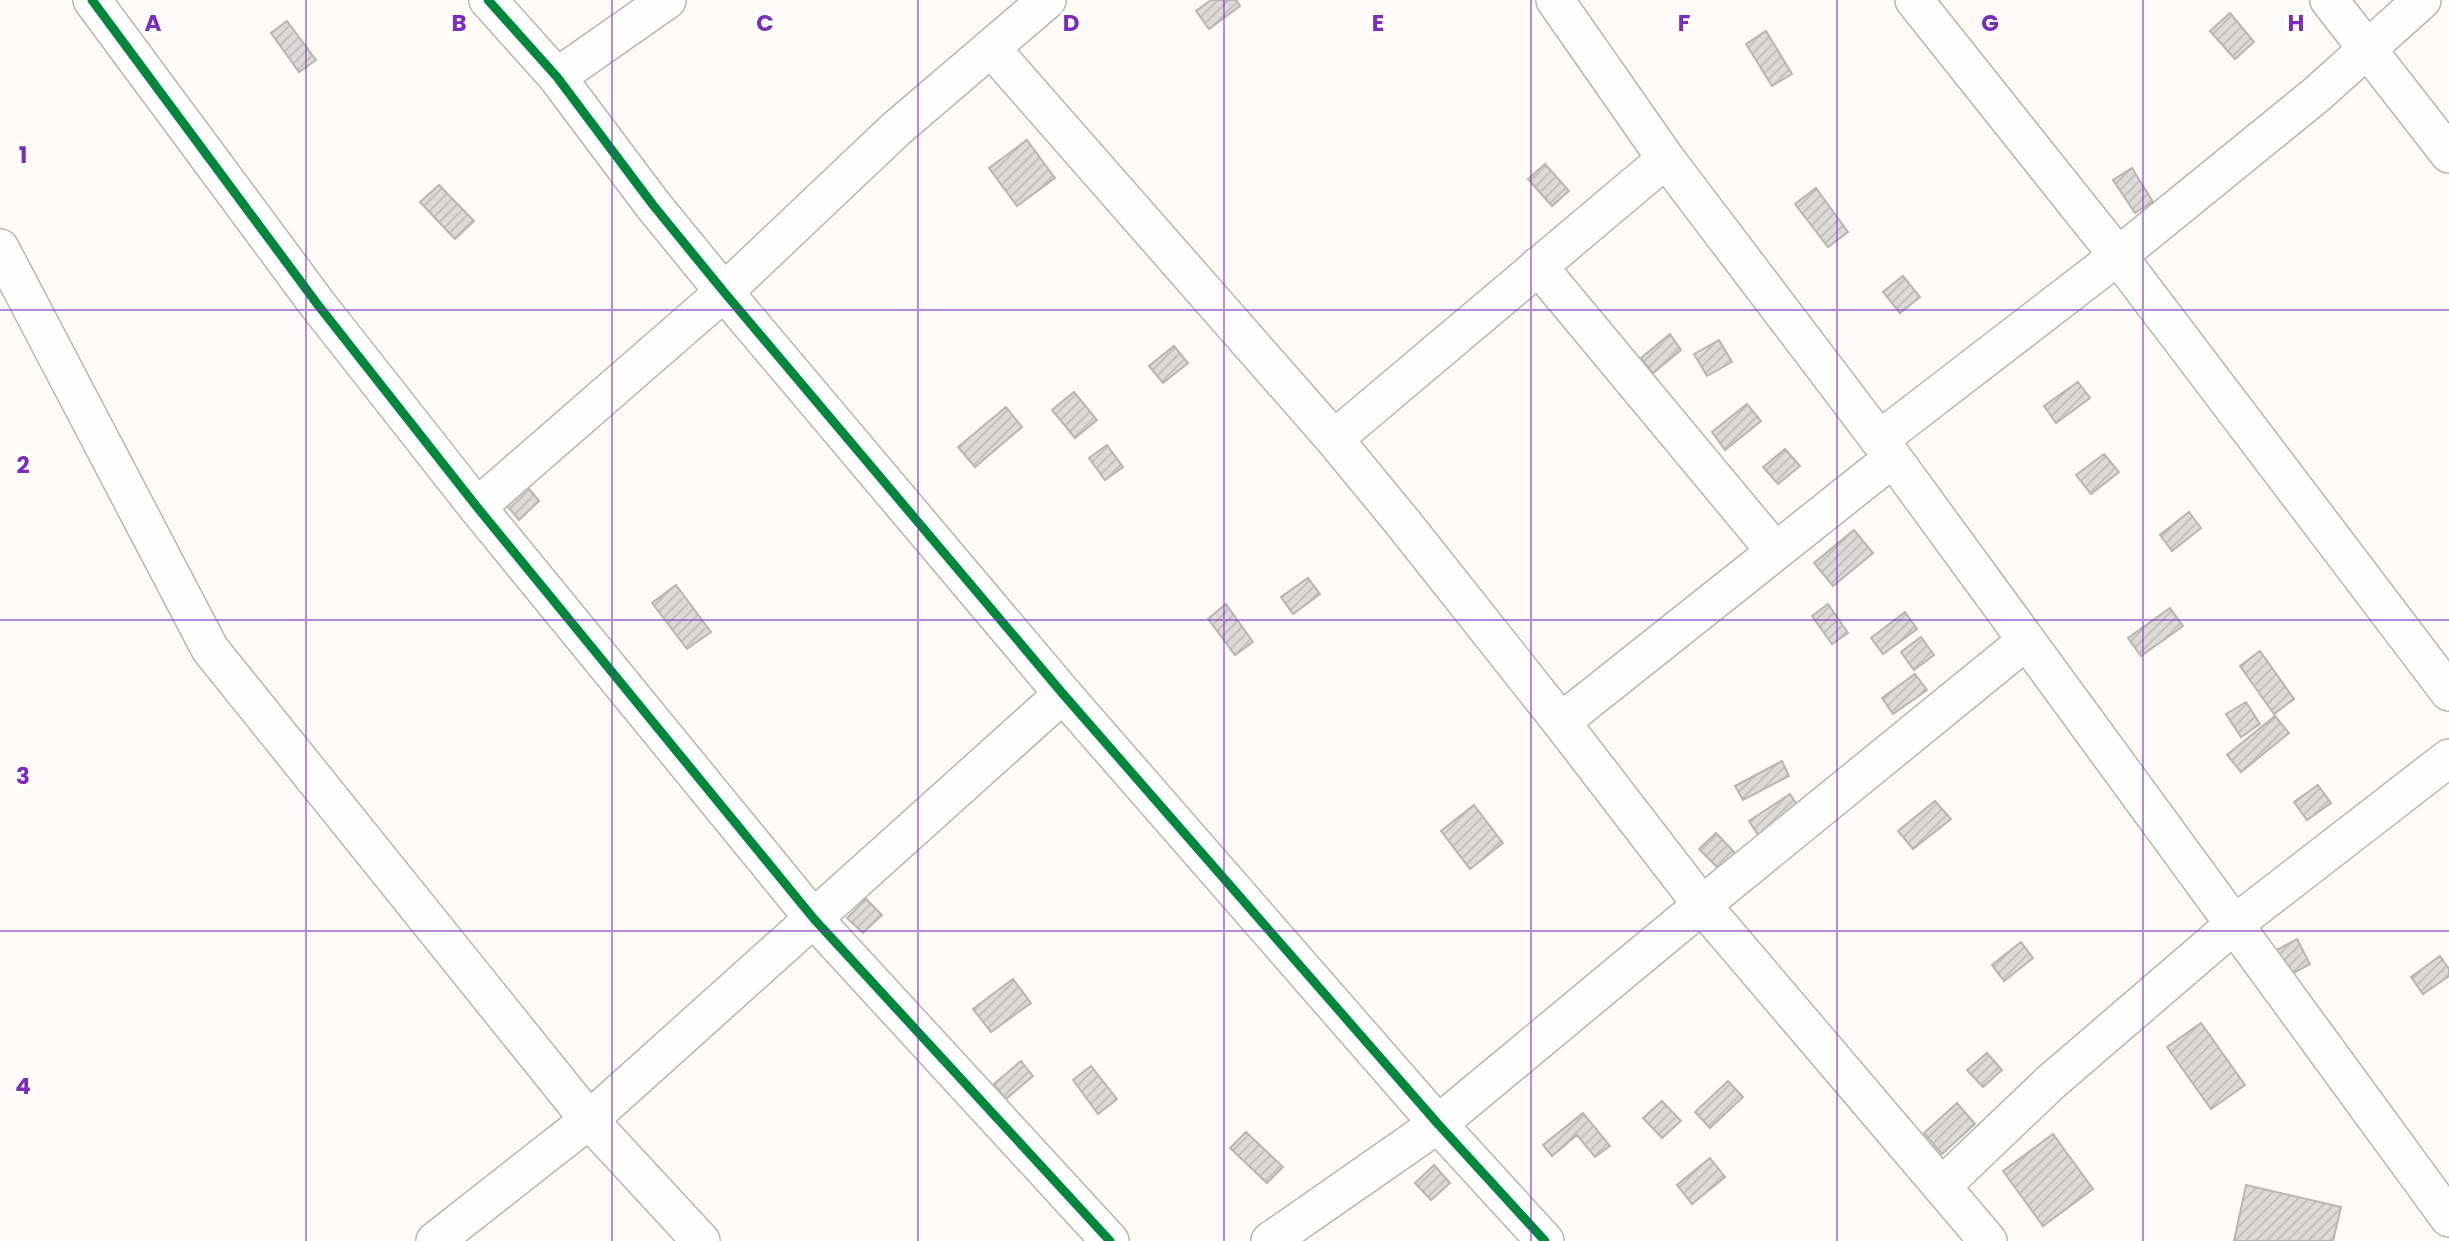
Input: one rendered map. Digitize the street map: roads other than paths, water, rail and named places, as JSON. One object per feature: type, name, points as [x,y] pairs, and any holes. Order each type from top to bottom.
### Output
[{"type":"street","points":[[92,0],[318,305],[477,507],[814,919],[1110,1241]]},
{"type":"street","points":[[488,0],[557,77],[653,205],[724,292],[1063,694],[1438,1124],[1545,1241]]},
{"type":"street","points":[[557,77],[667,0]]},
{"type":"street","points":[[477,507],[724,292],[896,129],[1047,0]]},
{"type":"street","points":[[1555,0],[1666,159],[1886,449],[2236,923],[2449,1218]]},
{"type":"street","points":[[1913,0],[2118,256],[2449,692]]},
{"type":"street","points":[[2329,0],[2449,154]]},
{"type":"street","points":[[1561,722],[1776,551],[1886,449],[2316,95],[2422,0]]},
{"type":"street","points":[[990,48],[1334,439],[1405,524],[1702,905],[1988,1241]]},
{"type":"street","points":[[1334,439],[1666,159]]},
{"type":"street","points":[[0,248],[210,649],[589,1120],[701,1241]]},
{"type":"street","points":[[1538,266],[1776,551]]},
{"type":"street","points":[[1270,1241],[1438,1124],[2026,642]]},
{"type":"street","points":[[435,1241],[589,1120],[1063,694]]},
{"type":"street","points":[[1942,1186],[2051,1082],[2236,923],[2449,758]]},
{"type":"street","points":[[2429,1241],[2449,1225]]}]
